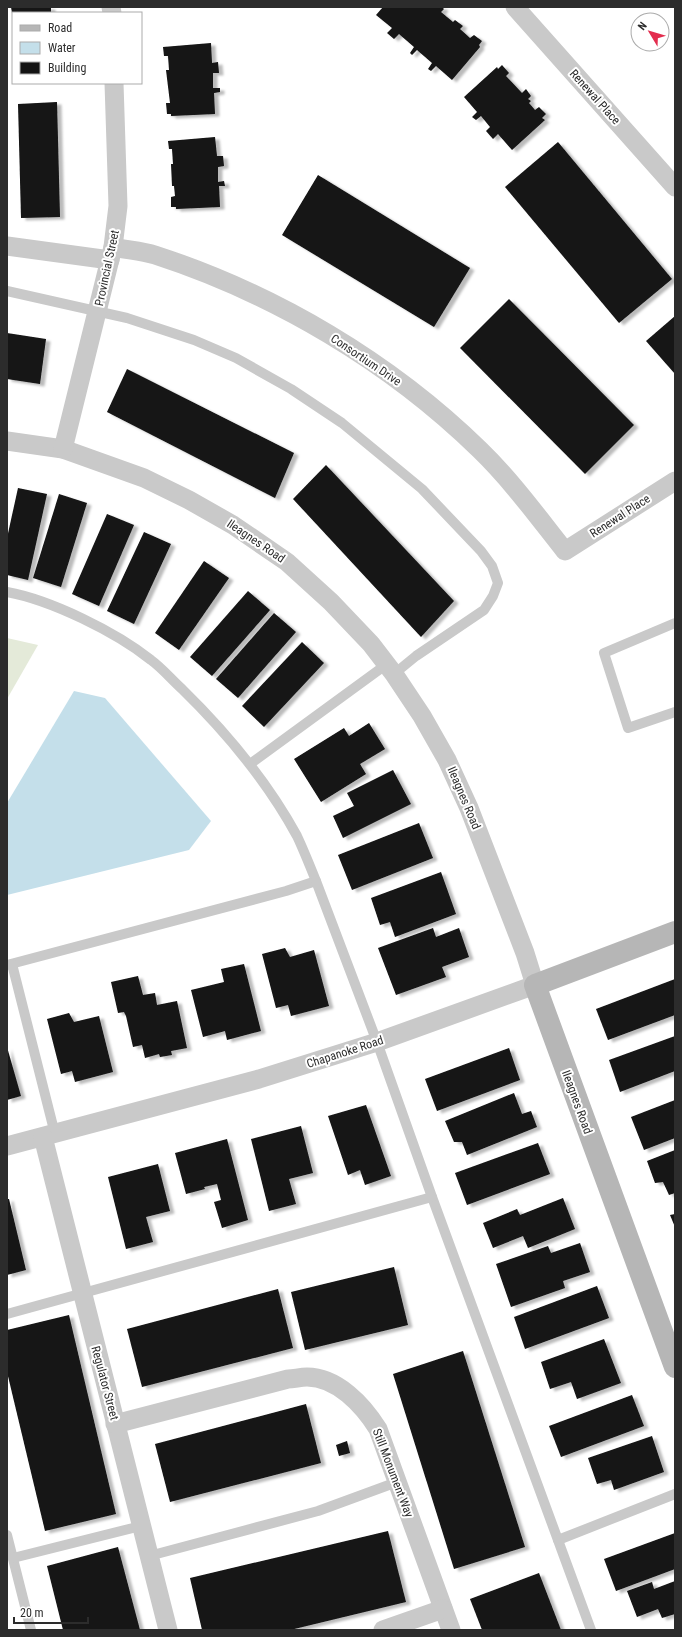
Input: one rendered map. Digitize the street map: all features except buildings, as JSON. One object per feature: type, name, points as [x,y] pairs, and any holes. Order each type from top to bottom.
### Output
[{"type":"street","name":"Renewal Place","points":[[515,7],[675,187]]},
{"type":"street","name":"Provincial Street","points":[[63,449],[112,253],[118,206],[114,84]]},
{"type":"street","name":"Consortium Drive","points":[[7,246],[154,255],[222,281],[287,312],[338,339],[400,382],[448,421],[480,450],[566,551]]},
{"type":"street","name":"Ileagnes Road","points":[[7,441],[63,449],[144,478],[189,500],[233,525],[287,562],[331,602],[371,644],[391,669],[422,716],[448,760],[469,808],[520,938],[535,985],[675,1367]]},
{"type":"street","name":"Renewal Place","points":[[566,551],[675,481]]},
{"type":"street","name":"Chapanoke Road","points":[[7,1146],[259,1079],[377,1042],[535,985],[675,932]]},
{"type":"street","name":"Regulator Street","points":[[49,1135],[81,1293],[168,1630]]},
{"type":"street","name":"Still Monument Way","points":[[115,1424],[288,1379],[308,1377],[324,1381],[348,1394],[371,1417],[378,1429],[451,1630]]},
{"type":"street","points":[[383,1630],[443,1609]]},
{"type":"lane","points":[[7,291],[127,318],[194,340],[236,358],[291,389],[342,423],[422,489],[481,551],[492,566],[498,583],[493,596],[484,610],[416,656],[391,669],[250,764]]},
{"type":"lane","points":[[7,592],[53,606],[98,626],[151,660],[229,738],[274,798],[298,838],[316,881],[377,1042],[432,1197],[591,1630]]},
{"type":"lane","points":[[675,623],[604,653],[628,728],[675,712]]},
{"type":"lane","points":[[49,1135],[10,964],[286,891],[316,881]]},
{"type":"lane","points":[[7,1314],[432,1197]]},
{"type":"lane","points":[[149,1556],[318,1511],[397,1482]]},
{"type":"lane","points":[[558,1540],[675,1494]]},
{"type":"lane","points":[[13,1558],[141,1526]]},
{"type":"lane","points":[[7,1535],[31,1630]]},
{"type":"green space","points":[[7,638],[38,645],[7,699]]},
{"type":"water","points":[[74,691],[105,698],[211,821],[189,850],[7,895],[7,803]]}]
